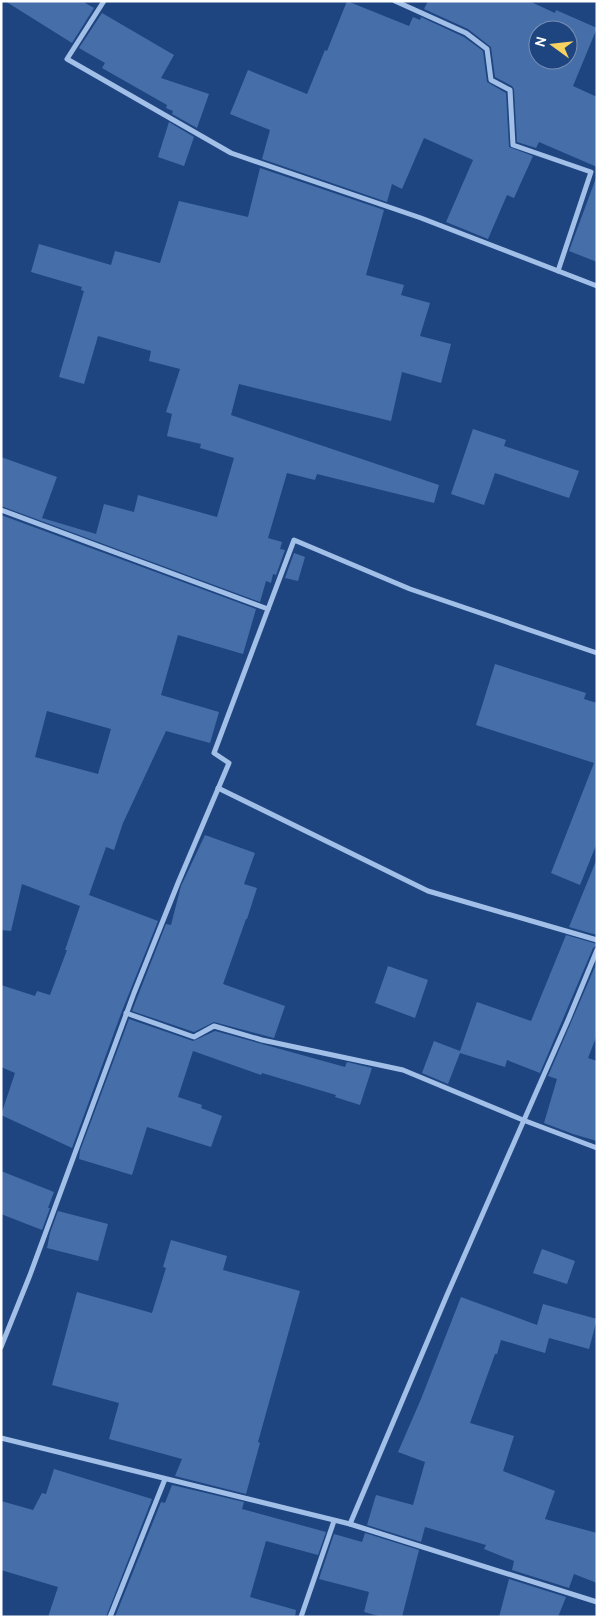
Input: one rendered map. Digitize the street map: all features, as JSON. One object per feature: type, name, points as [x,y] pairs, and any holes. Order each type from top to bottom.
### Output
[{"type":"street","points":[[104,1],[67,59],[231,153],[421,218],[597,286]]},
{"type":"street","points":[[396,1],[466,33],[487,49],[491,80],[510,90],[513,145],[591,172],[558,271]]},
{"type":"street","points":[[1,510],[268,609]]},
{"type":"street","points":[[1,1347],[40,1248],[126,1013],[178,882],[229,763],[214,753],[294,540],[410,589],[597,653]]},
{"type":"street","points":[[218,788],[428,891],[597,940]]},
{"type":"street","points":[[350,1524],[446,1294],[568,1020],[597,950]]},
{"type":"street","points":[[126,1013],[194,1036],[214,1026],[262,1040],[403,1070],[597,1148]]},
{"type":"street","points":[[1,1438],[350,1524],[597,1602]]},
{"type":"street","points":[[110,1617],[164,1479]]},
{"type":"street","points":[[302,1617],[334,1521]]},
{"type":"building","points":[[5,1],[82,1],[94,8],[72,43]]},
{"type":"building","points":[[347,1],[409,26],[413,17],[420,20],[421,17],[464,37],[483,51],[487,82],[506,93],[509,147],[533,156],[514,198],[507,195],[488,239],[446,222],[473,160],[424,138],[402,189],[392,184],[387,202],[262,159],[270,130],[230,114],[248,70],[307,94]]},
{"type":"building","points":[[428,1],[529,1],[555,13],[556,10],[597,28],[573,86],[597,97],[597,167],[539,142],[536,148],[517,142],[514,89],[495,77],[491,47],[468,29],[424,9]]},
{"type":"building","points":[[102,13],[174,55],[161,78],[209,94],[197,128],[172,114],[173,111],[166,108],[167,105],[102,68],[105,63],[79,48]]},
{"type":"building","points":[[169,122],[194,137],[184,166],[158,157]]},
{"type":"building","points":[[260,168],[384,210],[366,275],[404,285],[401,295],[430,303],[420,336],[451,344],[441,383],[402,372],[391,421],[239,384],[231,415],[439,485],[434,503],[317,474],[315,480],[287,473],[268,538],[282,542],[280,549],[285,550],[276,575],[273,574],[271,583],[266,581],[260,602],[1,506],[1,457],[57,477],[42,518],[96,534],[104,504],[134,512],[138,495],[217,517],[234,458],[200,448],[201,444],[167,436],[172,414],[166,412],[180,369],[149,361],[151,351],[98,336],[84,384],[59,377],[84,291],[81,290],[82,287],[31,272],[39,244],[111,265],[115,251],[160,263],[179,201],[248,217]]},
{"type":"building","points":[[597,179],[597,262],[569,251]]},
{"type":"building","points":[[473,429],[506,440],[504,446],[579,471],[569,498],[495,473],[484,505],[451,494]]},
{"type":"building","points":[[1,515],[256,609],[243,654],[178,635],[161,695],[219,712],[210,743],[166,731],[123,823],[114,850],[106,847],[89,895],[158,921],[122,1011],[72,1148],[1,1115],[15,1073],[1,1067],[1,985],[35,996],[37,991],[50,995],[67,950],[65,950],[80,906],[22,884],[11,931],[1,930]],"holes":[[[47,711],[111,729],[98,774],[35,757]]]},
{"type":"building","points":[[294,553],[305,557],[298,581],[285,578]]},
{"type":"building","points":[[495,664],[586,693],[584,699],[597,703],[597,843],[580,885],[551,873],[594,763],[476,725]]},
{"type":"building","points":[[205,835],[255,853],[244,884],[257,888],[223,984],[285,1006],[274,1038],[214,1022],[194,1032],[132,1011],[166,924],[171,925],[181,886]]},
{"type":"building","points":[[597,862],[597,935],[569,927]]},
{"type":"building","points":[[566,935],[597,944],[597,946],[593,948],[540,1073],[507,1060],[505,1067],[460,1053],[448,1084],[422,1073],[434,1041],[460,1051],[477,1002],[531,1021]]},
{"type":"building","points":[[597,962],[597,1035],[588,1058],[597,1061],[597,1141],[544,1123],[557,1079],[548,1076]]},
{"type":"building","points":[[388,966],[428,980],[415,1018],[375,1003]]},
{"type":"building","points":[[129,1019],[193,1041],[215,1031],[345,1067],[347,1062],[372,1068],[360,1105],[335,1097],[336,1095],[262,1073],[261,1075],[193,1051],[178,1097],[202,1105],[201,1108],[222,1116],[211,1147],[147,1127],[132,1175],[79,1159],[80,1151]]},
{"type":"building","points":[[1,1171],[54,1192],[42,1230],[1,1214]]},
{"type":"building","points":[[58,1211],[108,1224],[98,1261],[47,1248]]},
{"type":"building","points":[[171,1240],[227,1256],[223,1270],[300,1291],[258,1442],[260,1443],[246,1494],[175,1476],[182,1459],[109,1439],[119,1403],[52,1385],[77,1292],[152,1313],[166,1268],[163,1267]]},
{"type":"building","points":[[542,1249],[575,1261],[567,1284],[533,1273]]},
{"type":"building","points":[[461,1297],[537,1325],[543,1304],[597,1319],[589,1349],[549,1338],[545,1353],[501,1340],[470,1423],[514,1436],[503,1471],[555,1491],[545,1519],[597,1533],[597,1583],[574,1574],[569,1588],[512,1570],[514,1561],[484,1549],[486,1545],[425,1527],[421,1542],[367,1525],[376,1495],[413,1505],[425,1462],[398,1452]]},
{"type":"building","points":[[54,1469],[152,1499],[106,1617],[48,1617],[58,1587],[1,1570],[1,1501],[33,1510],[42,1493],[46,1494]]},
{"type":"building","points":[[172,1485],[244,1502],[242,1509],[326,1532],[318,1555],[266,1541],[250,1597],[296,1610],[295,1617],[115,1617],[161,1502],[165,1503]]},
{"type":"building","points":[[365,1533],[419,1550],[402,1617],[382,1617],[364,1612],[369,1592],[319,1579],[334,1534],[362,1542]]},
{"type":"building","points":[[509,1579],[566,1597],[558,1617],[499,1617]]}]
